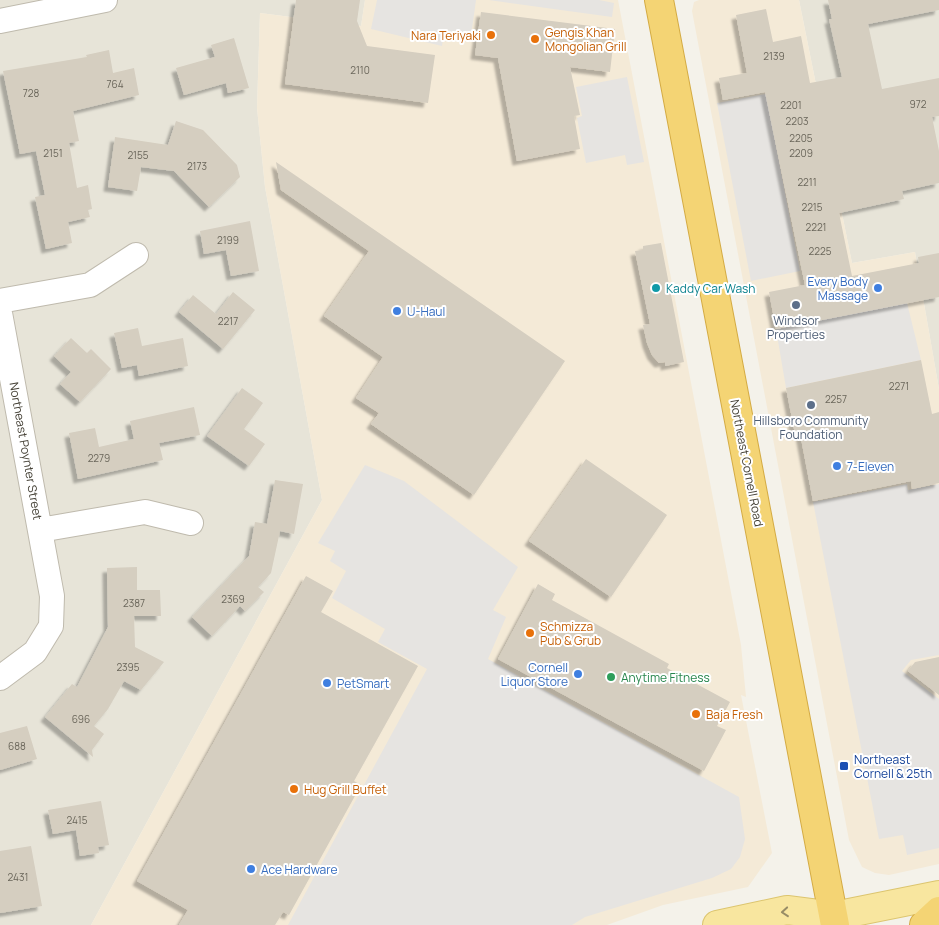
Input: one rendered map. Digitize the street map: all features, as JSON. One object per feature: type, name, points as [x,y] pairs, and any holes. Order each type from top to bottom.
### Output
[{"type":"highway","name":"Northeast Cornell Road","points":[[659,0],[830,922]]},
{"type":"highway","points":[[924,925],[939,911]]},
{"type":"main road","points":[[717,925],[787,910],[830,922],[939,895]]},
{"type":"street","points":[[0,21],[105,0]]},
{"type":"street","points":[[0,301],[90,286],[136,255]]},
{"type":"street","name":"Northeast Poynter Street","points":[[0,313],[52,596],[51,626],[36,652],[0,678]]},
{"type":"street","name":"Northeast Poynter Street","points":[[40,530],[145,512],[191,523]]},
{"type":"shaded area","points":[[0,0],[365,0],[361,26],[260,13],[257,108],[265,187],[322,500],[91,925],[0,925]]},
{"type":"shaded area","points":[[365,0],[618,0],[741,645],[746,697],[741,695],[772,853],[748,887],[663,905],[607,925],[91,925],[322,500],[265,187],[257,108],[260,13],[361,26]]},
{"type":"shaded area","points":[[377,0],[476,0],[471,36],[444,32],[442,46],[371,29]]},
{"type":"shaded area","points":[[489,0],[599,0],[614,3],[612,17]]},
{"type":"shaded area","points":[[699,0],[799,0],[852,263],[915,252],[939,389],[939,864],[889,875],[875,873],[862,867],[849,840],[692,11],[694,2]]},
{"type":"shaded area","points":[[799,0],[939,0],[939,389],[915,252],[852,263]]},
{"type":"shaded area","points":[[627,77],[644,162],[627,165],[625,155],[586,163],[577,118],[582,116],[576,87]]},
{"type":"shaded area","points":[[766,94],[800,271],[751,281],[717,103]]},
{"type":"shaded area","points":[[907,303],[921,360],[786,388],[776,329]]},
{"type":"shaded area","points":[[365,465],[404,481],[518,567],[493,610],[506,617],[488,659],[739,797],[745,839],[740,857],[731,869],[712,878],[585,917],[572,925],[288,925],[427,669],[378,642],[385,629],[332,598],[346,571],[330,561],[335,551],[318,543]]},
{"type":"shaded area","points":[[907,484],[908,490],[939,484],[939,655],[911,660],[902,671],[939,699],[939,848],[907,855],[903,835],[879,839],[813,502]]},
{"type":"building","points":[[296,0],[360,0],[357,21],[367,46],[435,55],[428,103],[285,84]]},
{"type":"building","points":[[828,0],[939,0],[939,10],[868,24],[882,89],[939,78],[939,116],[932,117],[939,151],[939,183],[902,191],[904,199],[839,213],[852,276],[919,263],[918,257],[939,253],[939,297],[776,329],[769,292],[805,285],[765,92],[723,100],[719,78],[747,73],[736,15],[766,9],[773,42],[801,36],[810,83],[842,77],[829,19],[832,19]]},
{"type":"building","points":[[481,12],[615,29],[610,72],[570,67],[580,115],[574,116],[580,149],[517,161],[498,58],[475,55]]},
{"type":"building","points":[[234,38],[249,88],[228,93],[226,83],[184,95],[176,68],[215,57],[211,45]]},
{"type":"building","points":[[109,50],[113,73],[134,68],[139,95],[73,111],[79,141],[69,143],[77,188],[88,185],[92,209],[88,210],[90,217],[68,222],[72,243],[46,249],[35,197],[45,195],[36,151],[20,154],[3,71],[87,57],[86,55]]},
{"type":"building","points":[[176,121],[203,130],[237,165],[240,177],[209,207],[174,171],[141,167],[137,191],[108,187],[115,137],[168,145]]},
{"type":"building","points":[[276,162],[565,361],[474,495],[371,424],[379,413],[356,398],[383,357],[324,316],[369,251],[281,190]]},
{"type":"building","points":[[250,221],[259,271],[231,276],[226,250],[204,254],[200,231]]},
{"type":"building","name":"Kaddy Car Wash","points":[[661,243],[684,362],[665,366],[665,362],[659,363],[652,355],[647,343],[643,325],[650,324],[635,251],[643,250],[643,246]]},
{"type":"building","points":[[233,292],[255,310],[223,349],[179,312],[193,295],[216,314]]},
{"type":"building","points":[[138,328],[142,346],[183,338],[188,366],[139,376],[137,365],[122,368],[114,333]]},
{"type":"building","points":[[71,338],[87,353],[91,349],[111,369],[80,402],[60,384],[71,372],[54,356]]},
{"type":"building","points":[[921,360],[932,414],[939,412],[939,483],[912,489],[911,481],[813,501],[800,433],[795,434],[786,388]]},
{"type":"building","points":[[242,388],[263,403],[244,429],[265,444],[249,466],[207,436]]},
{"type":"building","points":[[194,407],[200,435],[159,443],[163,460],[78,479],[69,433],[95,428],[99,447],[134,439],[130,421]]},
{"type":"building","points":[[586,459],[667,515],[611,597],[529,541]]},
{"type":"building","points":[[275,480],[303,484],[294,534],[280,531],[271,573],[258,587],[264,592],[245,611],[240,606],[212,636],[192,617],[249,556],[255,522],[267,524]]},
{"type":"building","points":[[137,567],[137,590],[160,590],[161,616],[134,616],[135,647],[164,662],[141,690],[124,681],[108,709],[94,726],[104,734],[92,750],[93,757],[45,717],[72,684],[77,687],[108,627],[107,568]]},
{"type":"building","points":[[306,576],[333,591],[321,612],[418,666],[354,781],[361,785],[289,915],[283,912],[275,925],[179,925],[188,910],[137,881]]},
{"type":"building","points":[[538,584],[555,594],[552,600],[669,664],[667,668],[730,702],[717,726],[726,730],[704,771],[498,659]]},
{"type":"building","points":[[939,657],[939,695],[908,671],[915,662]]},
{"type":"building","points":[[27,726],[37,759],[0,770],[0,733]]},
{"type":"building","points":[[101,801],[109,845],[98,847],[99,853],[80,856],[76,830],[53,834],[48,810]]},
{"type":"building","points":[[31,846],[42,906],[0,913],[0,851]]},
{"type":"place","name":"Nara Teriyaki","points":[[491,35]]},
{"type":"place","name":"Gengis Khan Mongolian Grill","points":[[535,39]]},
{"type":"place","name":"Kaddy Car Wash","points":[[656,288]]},
{"type":"place","name":"Every Body Massage","points":[[878,288]]},
{"type":"place","name":"Windsor Properties","points":[[796,305]]},
{"type":"place","name":"U-Haul","points":[[397,311]]},
{"type":"place","name":"Hillsboro Community Foundation","points":[[811,405]]},
{"type":"place","name":"7-Eleven","points":[[837,466]]},
{"type":"place","name":"Schmizza Pub & Grub","points":[[530,633]]},
{"type":"place","name":"Cornell Liquor Store","points":[[578,674]]},
{"type":"place","name":"Anytime Fitness","points":[[611,677]]},
{"type":"place","name":"PetSmart","points":[[327,683]]},
{"type":"place","name":"Baja Fresh","points":[[696,714]]},
{"type":"place","name":"Northeast Cornell & 25th","points":[[844,766]]},
{"type":"place","name":"Hug Grill Buffet","points":[[294,789]]},
{"type":"place","name":"Ace Hardware","points":[[251,869]]}]
